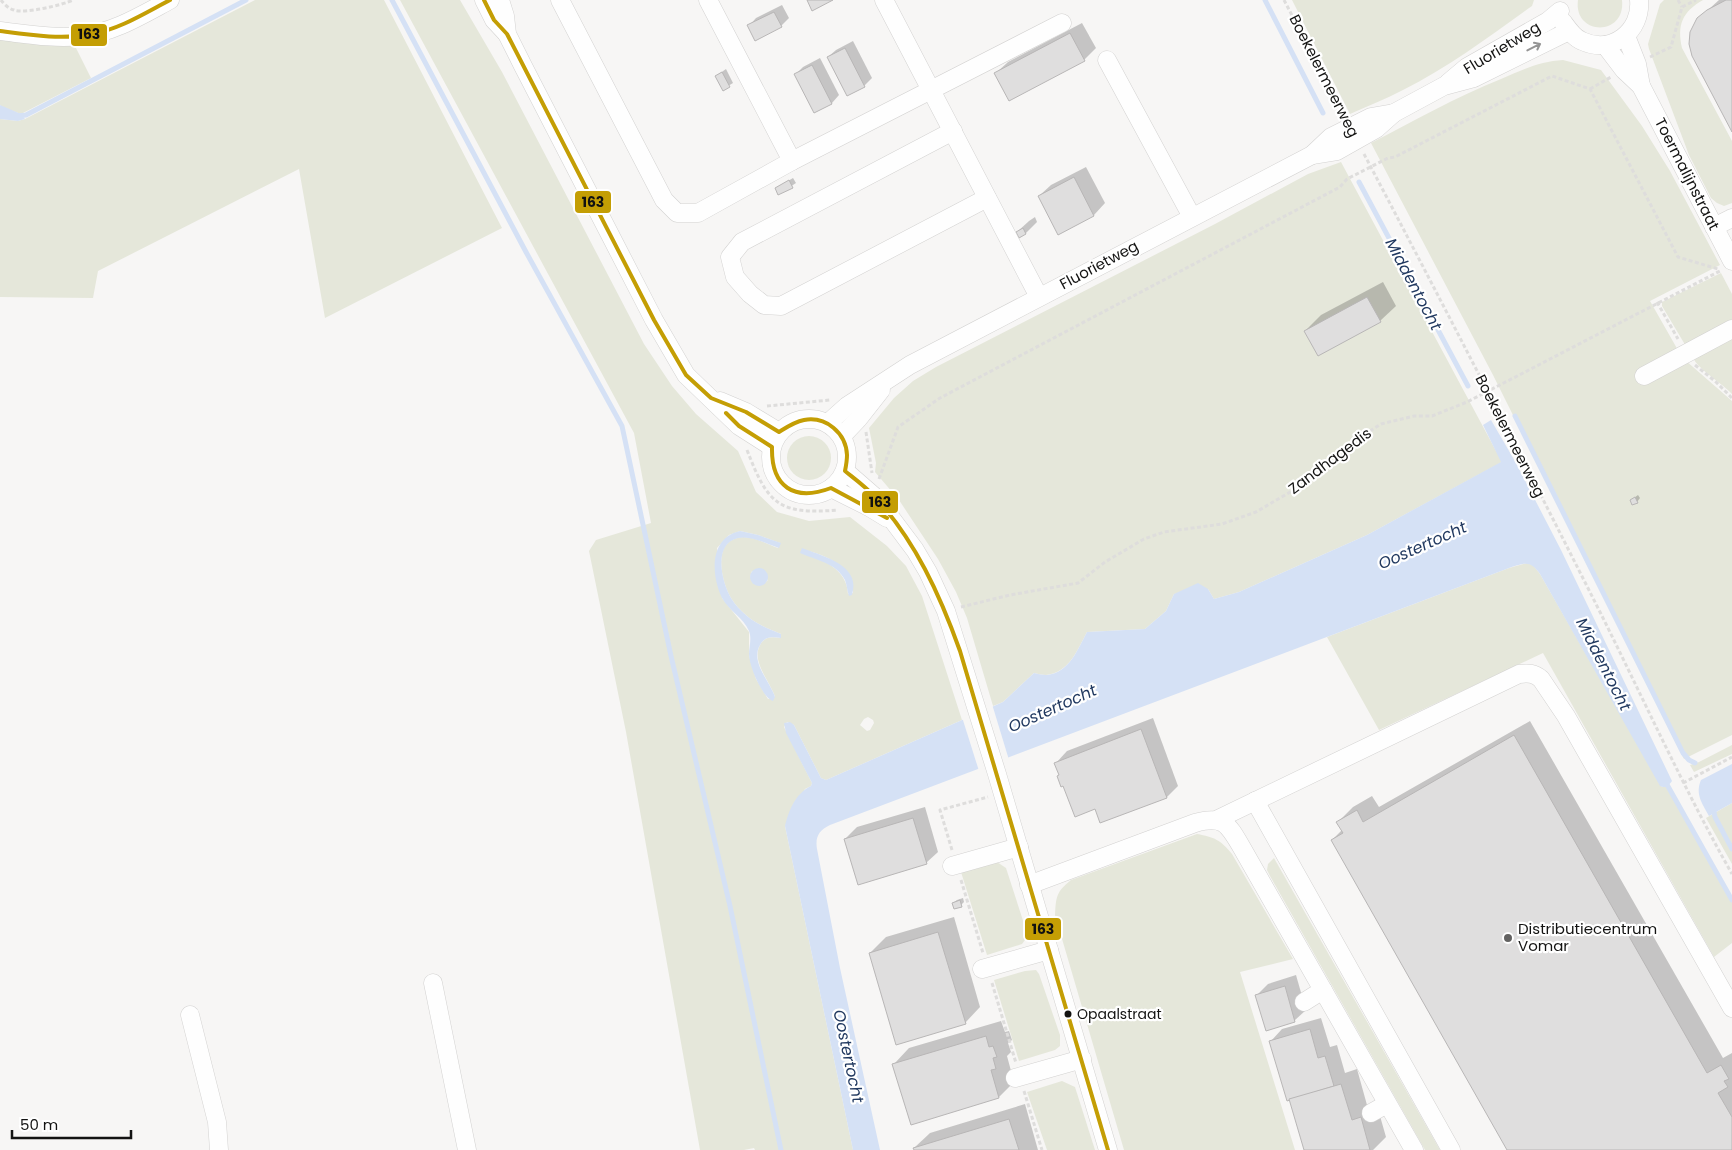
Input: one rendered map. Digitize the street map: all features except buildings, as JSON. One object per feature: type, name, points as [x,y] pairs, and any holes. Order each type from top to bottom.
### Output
[{"type":"street","points":[[0,31],[58,36],[81,36],[98,33],[118,26],[170,0]]},
{"type":"street","points":[[484,0],[494,20],[508,34]]},
{"type":"street","points":[[500,0],[508,34],[561,142],[670,349],[686,375],[711,398],[746,412],[775,439]]},
{"type":"street","points":[[560,0],[664,200],[677,213],[698,212],[792,161],[1062,23]]},
{"type":"street","points":[[708,0],[792,161]]},
{"type":"street","points":[[884,0],[1039,297]]},
{"type":"street","points":[[1560,5],[1563,23],[1580,41],[1592,45],[1605,45],[1617,42],[1634,27],[1638,18],[1639,0]]},
{"type":"street","name":"Fluorietweg","points":[[828,423],[848,406],[910,365],[1312,155],[1336,151],[1354,134],[1376,129],[1394,113],[1444,86],[1467,67],[1542,24],[1560,5]]},
{"type":"street","name":"Fluorietweg","points":[[1444,86],[1474,78],[1569,31]]},
{"type":"street","name":"Toermalijnstraat","points":[[1626,36],[1637,64],[1641,86],[1714,227],[1727,266]]},
{"type":"street","name":"Toermalijnstraat","points":[[1605,45],[1624,70],[1641,86]]},
{"type":"street","points":[[1107,60],[1192,217]]},
{"type":"street","points":[[953,131],[742,242],[730,257],[735,277],[750,294],[764,305],[781,306],[987,198]]},
{"type":"street","points":[[1714,227],[1732,218]]},
{"type":"street","points":[[1644,376],[1732,329]]},
{"type":"street","name":"Fluorietweg","points":[[842,436],[859,418],[888,380]]},
{"type":"street","points":[[802,419],[820,420],[828,423],[842,436],[847,450],[845,472],[839,481],[821,494],[809,496],[797,494],[787,489],[772,470],[770,459],[775,439],[794,421],[802,419]]},
{"type":"street","points":[[845,472],[876,498],[919,556],[946,611],[997,774],[1108,1150]]},
{"type":"street","points":[[831,488],[894,522]]},
{"type":"street","points":[[1029,885],[1195,823],[1218,819],[1520,674],[1529,673],[1542,679],[1566,716],[1732,1008]]},
{"type":"street","points":[[1255,801],[1451,1150]]},
{"type":"street","points":[[1218,819],[1233,832],[1414,1150]]},
{"type":"street","points":[[952,866],[1018,847]]},
{"type":"street","points":[[982,969],[1049,950]]},
{"type":"street","points":[[433,983],[467,1150]]},
{"type":"street","points":[[1304,1002],[1323,990]]},
{"type":"street","points":[[190,1015],[217,1122],[219,1150]]},
{"type":"street","points":[[1015,1078],[1082,1059]]},
{"type":"street","points":[[1371,1113],[1388,1104]]},
{"type":"path","points":[[2,0],[4,4],[14,11],[28,11],[73,0]]},
{"type":"path","name":"Boekelermeerweg","points":[[1284,0],[1488,392],[1624,660],[1683,783],[1732,874]]},
{"type":"path","points":[[1678,0],[1682,7]]},
{"type":"path","points":[[877,483],[898,427],[940,398],[1340,187],[1347,179],[1552,76],[1590,89],[1678,257],[1727,266]]},
{"type":"path","name":"Zandhagedis","points":[[946,611],[1010,595],[1078,583],[1105,562],[1144,539],[1164,532],[1222,524],[1256,512],[1297,488],[1343,448],[1380,424],[1414,416],[1432,416],[1488,392],[1727,266]]},
{"type":"path","points":[[1657,302],[1686,354],[1698,368],[1732,398]]},
{"type":"path","points":[[765,406],[832,400]]},
{"type":"path","points":[[865,424],[873,479]]},
{"type":"path","points":[[746,449],[765,490],[784,506],[812,512],[841,510]]},
{"type":"path","points":[[1683,783],[1732,757]]},
{"type":"shaded area","points":[[255,0],[384,0],[502,228],[325,318],[299,169],[98,271],[93,298],[0,297],[0,119],[18,121],[25,119]]},
{"type":"shaded area","points":[[400,0],[460,0],[502,72],[644,344],[672,386],[696,414],[738,451],[756,492],[777,512],[809,521],[850,517],[887,546],[906,566],[922,596],[962,720],[826,780],[821,778],[794,725],[787,722],[784,727],[812,783],[811,786],[805,789],[785,826],[853,1150],[755,1150],[754,1148],[744,1150],[700,1150],[626,732],[589,551],[596,540],[651,523],[634,433]],"holes":[[[740,531],[780,543],[778,548],[753,538],[737,538],[729,542],[724,548],[721,565],[725,583],[734,603],[754,621],[781,634],[780,638],[771,637],[764,640],[758,651],[759,665],[775,697],[768,699],[756,679],[749,656],[749,632],[722,598],[717,548],[729,535]],[[802,549],[828,558],[843,568],[849,575],[853,593],[848,594],[847,585],[843,578],[838,571],[825,561]],[[752,571],[768,580],[762,585],[750,577]],[[868,717],[873,720],[874,723],[870,730],[867,731],[860,725]]]},
{"type":"shaded area","points":[[1292,0],[1534,0],[1532,6],[1469,51],[1437,71],[1397,93],[1350,114]]},
{"type":"shaded area","points":[[1578,0],[1622,0],[1621,12],[1616,21],[1609,26],[1591,26],[1583,20],[1579,12]]},
{"type":"shaded area","points":[[1664,0],[1703,0],[1686,14],[1680,32],[1682,48],[1732,141],[1732,203],[1724,206],[1711,198],[1689,155],[1649,49],[1648,44],[1660,4]]},
{"type":"shaded area","points":[[0,39],[42,45],[75,46],[91,78],[21,114],[2,107],[0,105]]},
{"type":"shaded area","points":[[1563,60],[1601,70],[1642,126],[1670,171],[1720,265],[1650,301],[1685,360],[1732,401],[1732,735],[1684,759],[1493,375],[1371,143],[1484,86],[1532,66]]},
{"type":"shaded area","points":[[1341,162],[1502,462],[1367,535],[1239,592],[1214,599],[1208,589],[1174,594],[1166,611],[1145,629],[1087,632],[1072,659],[1061,670],[1046,675],[1034,673],[1003,702],[993,706],[967,618],[956,592],[938,559],[899,500],[875,472],[876,463],[869,428],[894,398],[913,381],[936,367],[1215,224],[1308,174]]},
{"type":"shaded area","points":[[1721,273],[1732,294],[1732,319],[1727,327],[1687,348],[1662,306],[1662,302]]},
{"type":"shaded area","points":[[1732,335],[1732,394],[1704,371],[1692,356]]},
{"type":"shaded area","points":[[805,436],[813,436],[825,442],[831,458],[825,474],[813,480],[805,480],[793,474],[787,462],[787,454],[793,442]]},
{"type":"shaded area","points":[[1527,563],[1533,565],[1540,574],[1662,787],[1669,785],[1732,897],[1732,943],[1714,957],[1543,653],[1379,730],[1327,637],[1509,568]]},
{"type":"shaded area","points":[[1732,745],[1732,754],[1694,772],[1690,765]]},
{"type":"shaded area","points":[[1732,803],[1732,864],[1706,818]]},
{"type":"shaded area","points":[[1197,834],[1217,840],[1232,854],[1293,959],[1240,972],[1295,1150],[1124,1150],[1055,915],[1057,899],[1062,888],[1071,880]]},
{"type":"shaded area","points":[[1274,858],[1440,1150],[1425,1150],[1270,876],[1267,870],[1268,864]]},
{"type":"shaded area","points":[[997,862],[1006,868],[1028,936],[1022,944],[987,955],[961,872]]},
{"type":"shaded area","points":[[1036,970],[1060,1035],[1060,1046],[1055,1050],[1019,1061],[994,980],[1025,971]]},
{"type":"shaded area","points":[[1062,1081],[1075,1087],[1095,1150],[1047,1150],[1027,1092]]},
{"type":"water","points":[[0,105],[21,114],[25,119],[18,121],[0,119]]},
{"type":"water","name":"Oostertocht","points":[[1491,420],[1516,463],[1561,550],[1672,781],[1665,787],[1660,786],[1540,574],[1533,566],[1523,564],[830,825],[819,834],[817,849],[840,968],[880,1150],[853,1150],[785,826],[797,798],[812,783],[786,733],[784,723],[790,722],[794,725],[821,778],[826,780],[1003,702],[1034,673],[1047,675],[1061,670],[1072,659],[1087,632],[1145,629],[1166,611],[1174,594],[1198,583],[1208,589],[1214,599],[1239,592],[1367,535],[1501,462],[1483,425]]},
{"type":"water","points":[[740,531],[781,543],[779,548],[754,539],[738,538],[730,542],[725,548],[721,565],[728,591],[736,605],[754,621],[781,634],[781,638],[772,637],[764,640],[760,645],[757,658],[773,691],[775,697],[773,701],[761,688],[751,666],[749,654],[750,634],[747,626],[728,607],[722,598],[716,579],[715,558],[718,549],[730,535]]},
{"type":"water","points":[[802,548],[829,558],[846,569],[854,585],[852,595],[849,596],[845,580],[841,574],[831,566],[800,553]]},
{"type":"water","points":[[759,568],[765,571],[768,577],[765,583],[759,586],[753,583],[750,577],[753,571]]},
{"type":"water","points":[[1732,764],[1732,803],[1709,816],[1699,794],[1701,780]]},
{"type":"pier","points":[[992,704],[1009,760],[979,771],[962,717]]},
{"type":"waterway","points":[[17,116],[26,115],[246,0]]},
{"type":"waterway","points":[[392,0],[526,252],[622,426],[671,656],[730,906],[781,1150]]},
{"type":"waterway","name":"Middentocht","points":[[1265,0],[1323,113]]},
{"type":"waterway","name":"Middentocht","points":[[1359,182],[1468,386]]},
{"type":"waterway","name":"Middentocht","points":[[1515,416],[1683,753],[1689,760],[1695,763]]},
{"type":"waterway","name":"Middentocht","points":[[1665,781],[1732,900]]},
{"type":"waterway","name":"Middentocht","points":[[1713,807],[1715,817],[1732,849]]},
{"type":"transit line","name":"163","points":[[0,31],[58,37],[92,34],[122,24],[170,0]]},
{"type":"transit line","name":"163","points":[[484,0],[494,20],[507,34],[654,320],[686,375],[711,398],[746,412],[779,432],[794,423],[812,419],[833,428],[839,433],[846,447],[845,471],[868,489],[889,513],[925,569],[944,609],[960,651],[1108,1150]]},
{"type":"transit line","name":"163","points":[[726,413],[739,426],[772,447],[776,472],[780,481],[787,488],[796,492],[806,493],[831,488],[887,518]]},
{"type":"place","name":"Distributiecentrum Vomar","points":[[1508,938]]},
{"type":"place","name":"Opaalstraat","points":[[1068,1014]]}]
